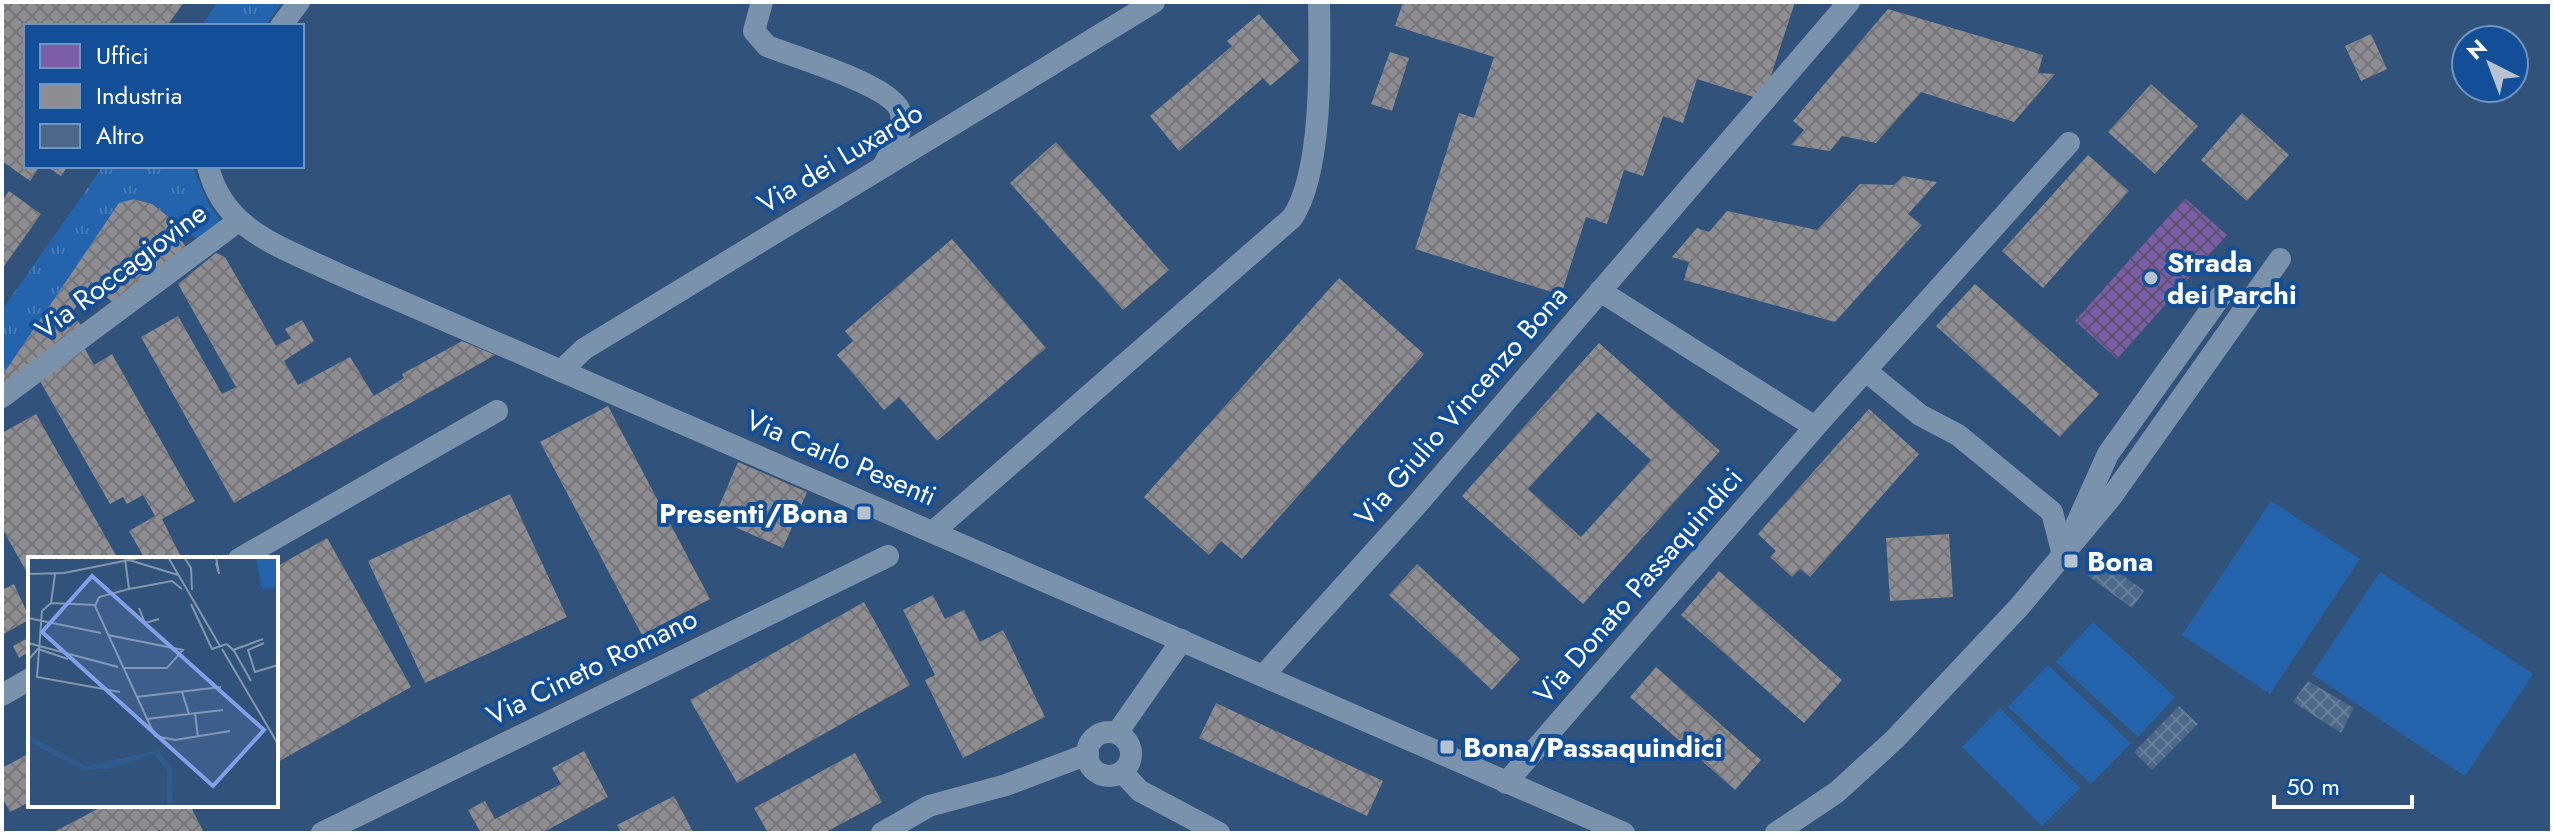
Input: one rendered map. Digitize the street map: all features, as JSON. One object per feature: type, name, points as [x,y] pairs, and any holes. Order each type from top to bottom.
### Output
[{"type":"street","points":[[282,24],[299,2]]},
{"type":"street","points":[[762,2],[754,31],[767,46],[882,91],[898,104],[902,117],[899,131],[883,167]]},
{"type":"street","points":[[776,2],[782,2]]},
{"type":"street","name":"Via dei Luxardo","points":[[561,371],[584,349],[1154,2]]},
{"type":"street","name":"Via Carlo Pesenti","points":[[209,168],[218,196],[237,222],[250,232],[336,273],[934,531],[1292,218],[1301,205],[1310,175],[1319,58],[1319,2]]},
{"type":"street","points":[[1600,291],[1849,2]]},
{"type":"street","points":[[1815,427],[2069,143]]},
{"type":"street","name":"Via Roccagiovine","points":[[2,397],[237,222]]},
{"type":"street","points":[[1776,833],[1837,792],[1895,739],[2063,555],[2112,496],[2280,259]]},
{"type":"street","name":"Via Giulio Vincenzo Bona","points":[[1263,676],[1414,508],[1600,291],[1815,427]]},
{"type":"street","points":[[2063,555],[2108,454],[2220,297]]},
{"type":"street","points":[[1866,371],[1920,415],[1958,435],[2052,512],[2063,555]]},
{"type":"street","points":[[242,557],[497,411]]},
{"type":"street","name":"Via Donato Passaquindici","points":[[1506,783],[1815,427]]},
{"type":"street","points":[[934,531],[1624,833]]},
{"type":"street","name":"Via Cineto Romano","points":[[322,833],[888,556]]},
{"type":"street","points":[[882,833],[929,806],[1006,785],[1088,754],[1097,736],[1117,733],[1182,640]]},
{"type":"street","points":[[2,695],[28,680]]},
{"type":"street","points":[[1088,754],[1096,771],[1109,776],[1122,772],[1131,755],[1128,742],[1117,733]]},
{"type":"street","points":[[1122,772],[1140,791],[1219,833]]},
{"type":"green space","points":[[218,2],[282,2],[266,24],[202,24]]},
{"type":"green space","points":[[102,168],[193,168],[209,205],[221,221],[197,239],[152,204],[134,199],[2,376],[2,310]]},
{"type":"green space","points":[[2271,501],[2360,559],[2270,694],[2182,635]]},
{"type":"green space","points":[[2380,572],[2533,674],[2465,776],[2312,674]]},
{"type":"green space","points":[[2093,622],[2175,697],[2138,737],[2056,662]]},
{"type":"green space","points":[[2048,665],[2131,743],[2091,784],[2008,707]]},
{"type":"green space","points":[[2000,708],[2080,788],[2042,826],[1962,747]]},
{"type":"building: Uffici","name":"Strada dei Parchi","points":[[2185,198],[2227,235],[2117,359],[2075,321]]},
{"type":"building: Industria","points":[[2,2],[184,2],[168,24],[24,24],[24,168],[39,168],[30,181],[2,161]]},
{"type":"building: Industria","points":[[1403,2],[1795,2],[1763,100],[1697,79],[1683,123],[1663,116],[1643,176],[1624,170],[1607,224],[1586,217],[1561,295],[1415,249],[1459,113],[1474,118],[1494,57],[1395,26]]},
{"type":"building: Industria","points":[[1888,9],[2043,55],[2038,73],[2055,74],[2014,122],[1921,92],[1876,143],[1842,136],[1830,151],[1791,145],[1804,130],[1793,121]]},
{"type":"building: Industria","points":[[1259,14],[1300,61],[1270,86],[1263,78],[1179,151],[1150,116],[1232,46],[1227,41]]},
{"type":"building: Industria","points":[[2371,34],[2387,69],[2361,81],[2345,46]]},
{"type":"building: Industria","points":[[1390,52],[1409,58],[1392,111],[1371,104]]},
{"type":"building: Industria","points":[[2151,84],[2198,126],[2155,174],[2108,132]]},
{"type":"building: Industria","points":[[2242,113],[2289,155],[2247,201],[2201,160]]},
{"type":"building: Industria","points":[[1056,142],[1169,270],[1123,310],[1010,183]]},
{"type":"building: Industria","points":[[2088,155],[2129,191],[2043,288],[2002,251]]},
{"type":"building: Industria","points":[[49,168],[67,168],[61,176]]},
{"type":"building: Industria","points":[[1903,176],[1937,182],[1908,214],[1922,225],[1835,322],[1684,280],[1689,262],[1672,257],[1697,228],[1709,232],[1727,211],[1817,230],[1860,184],[1894,185]]},
{"type":"building: Industria","points":[[9,191],[41,214],[2,269],[2,201]]},
{"type":"building: Industria","points":[[134,199],[152,204],[182,227],[178,236],[186,247],[112,302],[93,283],[72,313],[81,325],[5,382],[2,376],[119,203]]},
{"type":"building: Industria","points":[[952,239],[1046,348],[937,441],[899,397],[884,410],[837,355],[853,341],[845,331]]},
{"type":"building: Industria","points":[[216,253],[225,257],[276,346],[291,338],[285,329],[302,320],[314,341],[284,361],[298,385],[350,357],[374,396],[404,378],[402,374],[462,341],[495,355],[234,503],[141,337],[178,316],[222,394],[236,387],[178,284]]},
{"type":"building: Industria","points":[[1339,278],[1424,354],[1242,559],[1221,541],[1209,555],[1144,497]]},
{"type":"building: Industria","points":[[1975,284],[2099,394],[2060,437],[1936,326]]},
{"type":"building: Industria","points":[[1599,343],[1720,451],[1583,604],[1462,496]],"holes":[[[1598,412],[1651,460],[1581,537],[1528,489]]]},
{"type":"building: Industria","points":[[85,349],[94,365],[112,354],[195,501],[162,519],[181,557],[144,557],[129,531],[155,516],[143,495],[127,504],[123,497],[110,504],[40,381]]},
{"type":"building: Industria","points":[[608,406],[710,599],[642,635],[540,442]]},
{"type":"building: Industria","points":[[1869,409],[1919,454],[1810,577],[1800,569],[1792,577],[1770,557],[1776,551],[1758,534]]},
{"type":"building: Industria","points":[[36,414],[117,557],[28,557],[28,574],[2,528],[2,433]]},
{"type":"building: Industria","points":[[738,462],[807,492],[783,548],[714,518]]},
{"type":"building: Industria","points":[[510,494],[567,617],[425,683],[368,561]]},
{"type":"building: Industria","points":[[1949,534],[1953,597],[1890,601],[1886,538]]},
{"type":"building: Industria","points":[[327,538],[411,687],[278,762],[278,566]]},
{"type":"building: Industria","points":[[1417,564],[1520,659],[1492,690],[1389,595]]},
{"type":"building: Industria","points":[[1719,571],[1842,680],[1804,723],[1681,615]]},
{"type":"building: Industria","points":[[14,584],[28,620],[2,635],[2,590]]},
{"type":"building: Industria","points":[[933,595],[945,619],[964,610],[980,642],[1003,630],[1045,717],[963,758],[925,680],[935,675],[903,610]]},
{"type":"building: Industria","points":[[864,602],[910,685],[737,783],[690,700]]},
{"type":"building: Industria","points":[[28,638],[28,652],[19,658],[13,646]]},
{"type":"building: Industria","points":[[1656,667],[1761,760],[1735,790],[1630,697]]},
{"type":"building: Industria","points":[[1216,703],[1383,781],[1367,816],[1199,738]]},
{"type":"building: Industria","points":[[584,751],[608,797],[542,833],[481,833],[468,810],[485,801],[495,819],[561,784],[552,768]]},
{"type":"building: Industria","points":[[855,753],[882,802],[824,833],[768,833],[754,808]]},
{"type":"building: Industria","points":[[28,754],[28,803],[10,812],[2,797],[2,768]]},
{"type":"building: Industria","points":[[674,796],[693,832],[621,833],[617,825]]},
{"type":"building: Industria","points":[[101,807],[191,807],[204,833],[162,833],[160,830],[154,833],[52,833]]},
{"type":"building: Altro","points":[[2099,558],[2144,591],[2132,608],[2087,575]]},
{"type":"building: Altro","points":[[2308,681],[2354,708],[2341,733],[2293,702]]},
{"type":"building: Altro","points":[[2179,706],[2198,724],[2152,770],[2134,752]]},
{"type":"place","name":"Strada dei Parchi","points":[[2151,278]]},
{"type":"place","name":"Presenti/Bona","points":[[864,513]]},
{"type":"place","name":"Bona","points":[[2071,561]]},
{"type":"place","name":"Bona/Passaquindici","points":[[1447,747]]}]
